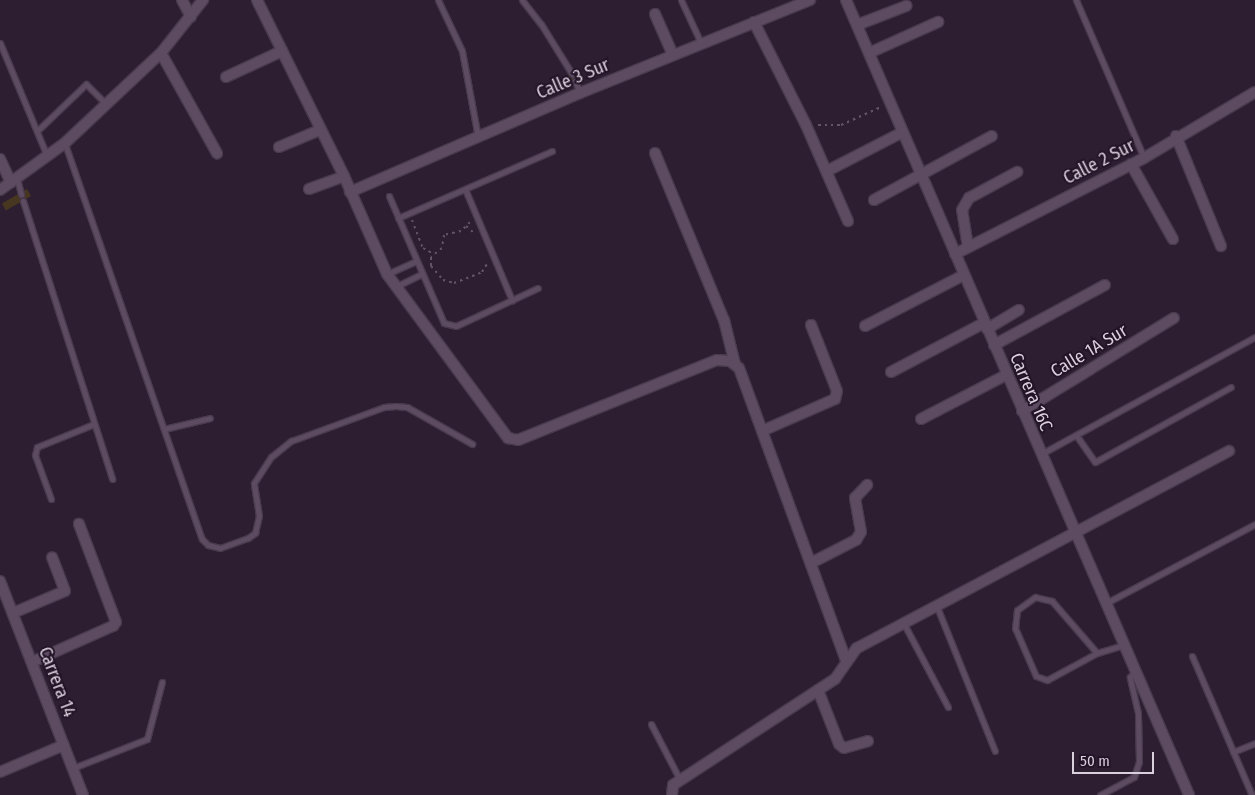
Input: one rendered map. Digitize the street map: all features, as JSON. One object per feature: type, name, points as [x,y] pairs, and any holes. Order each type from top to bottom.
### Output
[{"type":"street","points":[[182,0],[191,17]]},
{"type":"street","points":[[0,190],[65,143],[105,103],[161,53],[203,0]]},
{"type":"street","points":[[257,0],[344,176],[387,274],[508,438],[514,440],[717,360],[736,364]]},
{"type":"street","name":"Calle 3 Sur","points":[[350,192],[673,54],[810,0]]},
{"type":"street","name":"Carrera 16C","points":[[846,0],[1040,455],[1189,795]]},
{"type":"street","points":[[857,25],[906,6]]},
{"type":"street","points":[[655,14],[673,54]]},
{"type":"street","points":[[754,22],[806,125],[848,221]]},
{"type":"street","points":[[869,53],[938,22]]},
{"type":"street","points":[[226,77],[282,51]]},
{"type":"street","points":[[161,53],[217,153]]},
{"type":"street","name":"Calle 2 Sur","points":[[955,254],[1144,158],[1176,136],[1255,92]]},
{"type":"street","points":[[280,147],[320,130]]},
{"type":"street","points":[[827,171],[903,132]]},
{"type":"street","points":[[874,200],[920,172],[992,136]]},
{"type":"street","points":[[1176,136],[1221,246]]},
{"type":"street","points":[[655,153],[724,320],[736,364],[846,660]]},
{"type":"street","points":[[0,159],[14,181]]},
{"type":"street","points":[[1130,164],[1174,238]]},
{"type":"street","points":[[968,247],[962,210],[969,198],[1017,172]]},
{"type":"street","points":[[309,189],[344,176]]},
{"type":"street","points":[[865,326],[964,275]]},
{"type":"street","points":[[994,345],[1105,285]]},
{"type":"street","points":[[891,372],[1019,310]]},
{"type":"street","name":"Calle 1A Sur","points":[[1022,411],[1174,318]]},
{"type":"street","points":[[762,431],[835,399],[837,391],[811,324]]},
{"type":"street","points":[[921,419],[1006,375]]},
{"type":"street","points":[[671,792],[680,780],[835,679],[846,660],[857,648],[1230,451]]},
{"type":"street","points":[[811,563],[856,540],[861,532],[855,498],[867,485]]},
{"type":"street","points":[[32,662],[113,626],[116,622],[80,524]]},
{"type":"street","points":[[13,613],[65,591],[52,557]]},
{"type":"street","name":"Carrera 14","points":[[0,580],[83,795]]},
{"type":"street","points":[[818,690],[839,744],[844,748],[868,741]]},
{"type":"street","points":[[0,772],[64,745]]},
{"type":"lane","points":[[438,0],[462,51],[478,137]]},
{"type":"lane","points":[[522,0],[542,24],[572,74]]},
{"type":"lane","points":[[681,0],[700,43]]},
{"type":"lane","points":[[1076,0],[1144,158]]},
{"type":"lane","points":[[0,43],[47,156]]},
{"type":"lane","points":[[575,81],[580,93]]},
{"type":"lane","points":[[36,131],[86,84],[105,103]]},
{"type":"lane","points":[[65,143],[202,539],[208,545],[220,548],[248,538],[254,532],[259,516],[254,483],[271,457],[291,441],[384,407],[396,406],[407,408],[472,444]]},
{"type":"lane","points":[[398,218],[552,151]]},
{"type":"lane","points":[[14,181],[21,194]]},
{"type":"lane","points":[[465,189],[512,300]]},
{"type":"lane","points":[[389,196],[441,320],[448,325],[456,326],[538,288]]},
{"type":"lane","points":[[23,202],[112,479]]},
{"type":"lane","points":[[387,274],[416,261]]},
{"type":"lane","points":[[395,287],[422,274]]},
{"type":"lane","points":[[1040,455],[1255,337]]},
{"type":"lane","points":[[1076,435],[1095,462],[1231,387]]},
{"type":"lane","points":[[164,429],[210,418]]},
{"type":"lane","points":[[51,499],[35,455],[37,447],[94,424]]},
{"type":"lane","points":[[1106,603],[1255,524]]},
{"type":"lane","points":[[1097,653],[1052,601],[1036,597],[1017,610],[1014,628],[1036,676],[1047,680],[1097,653],[1124,645]]},
{"type":"lane","points":[[937,607],[995,751]]},
{"type":"lane","points":[[904,623],[948,707]]},
{"type":"lane","points":[[1192,656],[1252,795]]},
{"type":"lane","points":[[1100,795],[1134,777],[1140,762],[1138,713],[1130,677],[1135,670]]},
{"type":"lane","points":[[73,768],[147,739],[162,682]]},
{"type":"lane","points":[[651,724],[680,780]]},
{"type":"lane","points":[[1233,752],[1255,743]]},
{"type":"path","points":[[806,125],[841,125],[890,102]]},
{"type":"path","points":[[409,213],[423,248],[434,254]]},
{"type":"path","points":[[476,216],[461,231],[446,234],[443,246],[434,254],[431,266],[450,283],[482,272],[488,265],[487,260]]},
{"type":"path","points":[[466,226],[478,240]]},
{"type":"building","points":[[577,72],[580,79],[569,84],[566,77]]},
{"type":"building","points":[[27,189],[31,196],[6,210],[2,204]]}]
